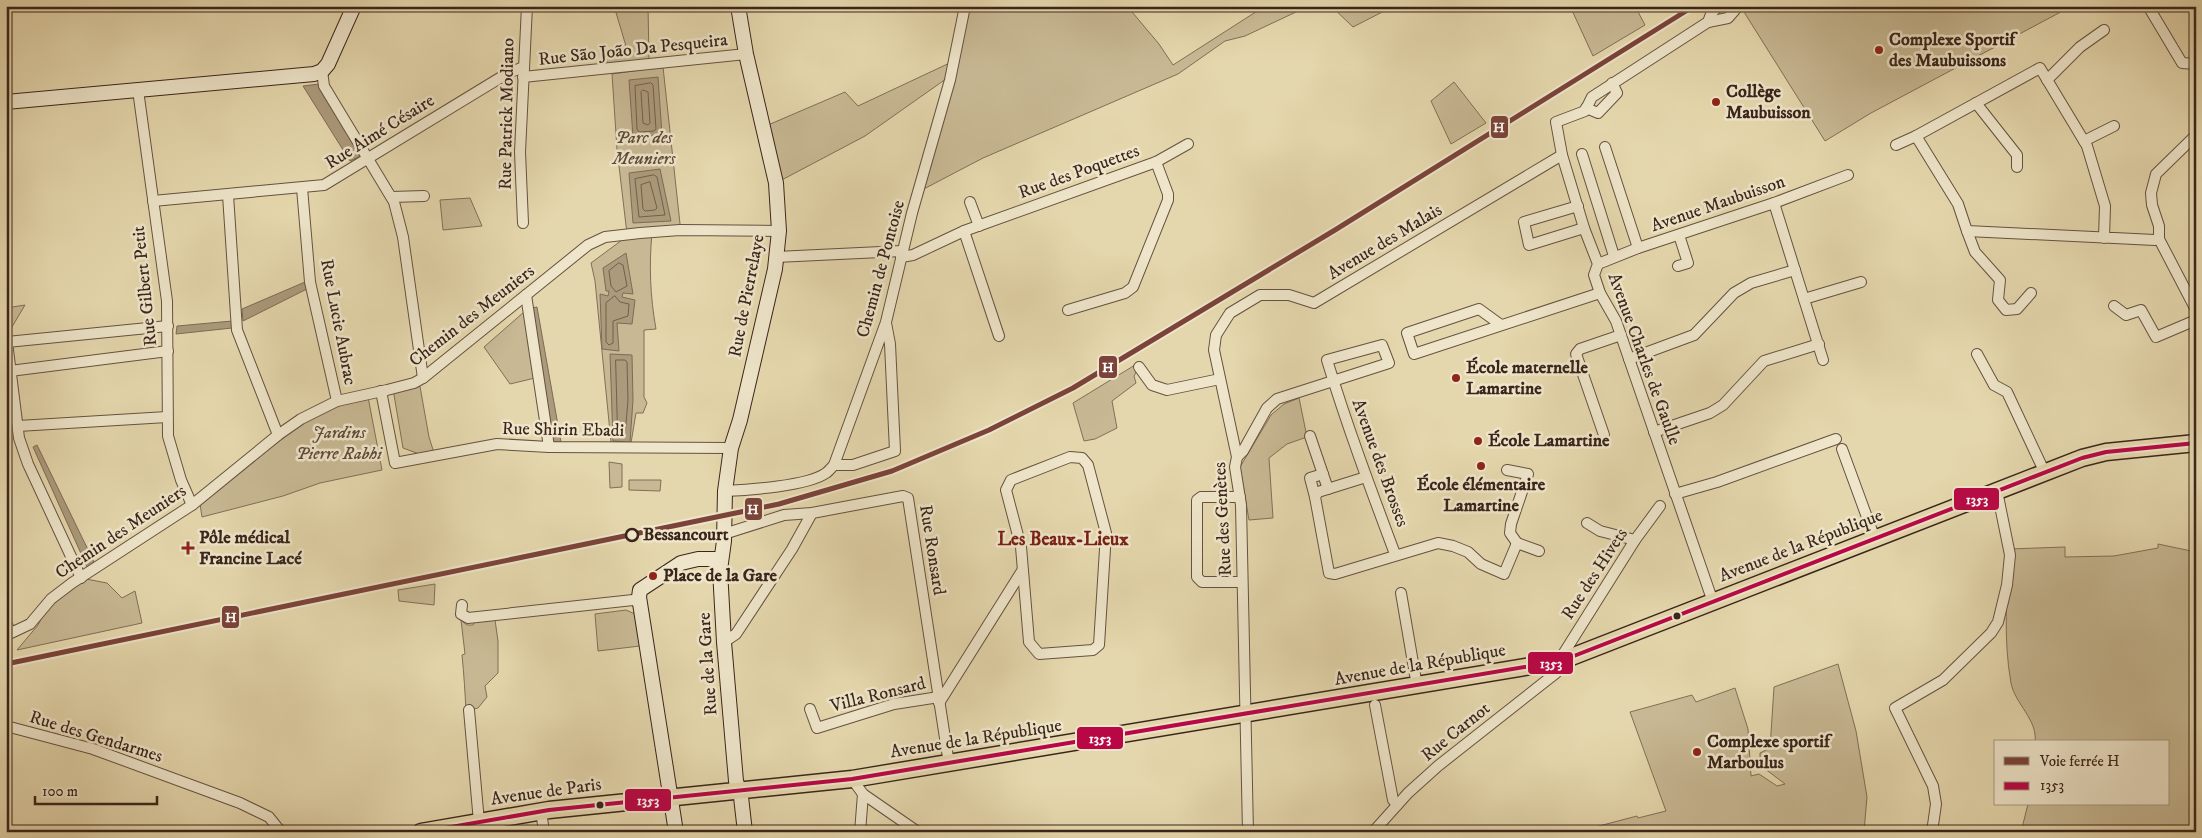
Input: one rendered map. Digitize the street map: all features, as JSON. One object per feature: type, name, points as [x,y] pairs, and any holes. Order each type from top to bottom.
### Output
[{"type":"main road","points":[[6,102],[322,72],[331,58],[354,6]]},
{"type":"main road","name":"Rue de Pierrelaye","points":[[724,534],[725,491],[731,448],[740,420],[776,257],[779,231],[776,183],[746,54],[738,6]]},
{"type":"main road","name":"Avenue de la République","points":[[738,791],[852,779],[1417,686],[1552,668],[1713,602],[2082,458],[2106,452],[2196,443]]},
{"type":"main road","name":"Rue de la Gare","points":[[724,534],[721,559],[724,642],[738,791],[741,797],[745,832]]},
{"type":"main road","points":[[676,832],[640,603],[640,590],[681,563],[698,559],[721,559]]},
{"type":"main road","name":"Avenue de Paris","points":[[421,832],[478,816],[738,791]]},
{"type":"street","name":"Rue Patrick Modiano","points":[[523,223],[520,152],[527,6]]},
{"type":"street","name":"Chemin de Pontoise","points":[[834,465],[886,322],[902,254],[950,80],[965,6]]},
{"type":"street","points":[[1708,22],[1718,6]]},
{"type":"street","points":[[1612,83],[1617,93],[1598,113],[1586,108],[1592,96],[1612,83],[1708,22],[1728,18],[1735,10],[1735,6]]},
{"type":"street","points":[[2148,6],[2182,63],[2196,64]]},
{"type":"street","points":[[2047,80],[2080,47],[2104,30]]},
{"type":"street","name":"Rue São João Da Pesqueira","points":[[523,72],[746,54]]},
{"type":"street","points":[[1896,145],[2040,68],[2084,141],[2105,206],[2104,238]]},
{"type":"street","points":[[322,72],[324,86],[392,197],[402,238],[423,378]]},
{"type":"street","name":"Rue Aimé Césaire","points":[[153,201],[324,185],[508,73],[523,72]]},
{"type":"street","name":"Rue Gilbert Petit","points":[[138,90],[167,301],[168,436],[171,452],[192,505]]},
{"type":"street","points":[[1976,103],[2017,155],[2017,167]]},
{"type":"street","name":"Avenue Charles de Gaulle","points":[[1586,108],[1585,111],[1556,122],[1562,155],[1584,228],[1598,264],[1594,275],[1600,293],[1616,321],[1713,602]]},
{"type":"street","points":[[2084,141],[2114,126]]},
{"type":"street","points":[[2196,135],[2156,174],[2151,193],[2152,205],[2159,226],[2159,239],[2196,310]]},
{"type":"street","points":[[1916,136],[1958,204],[1975,252],[2000,280],[1998,300],[2006,310],[2017,309],[2031,293]]},
{"type":"street","name":"Rue des Poquettes","points":[[776,257],[913,255],[964,231],[1156,162],[1188,144]]},
{"type":"street","points":[[1605,147],[1638,248]]},
{"type":"street","points":[[1582,154],[1614,256]]},
{"type":"street","name":"Avenue des Malais","points":[[1222,325],[1230,313],[1260,295],[1289,295],[1314,303],[1562,155]]},
{"type":"street","points":[[1068,310],[1125,293],[1133,287],[1168,200],[1168,194],[1156,162]]},
{"type":"street","name":"Avenue Maubuisson","points":[[1598,264],[1614,256],[1774,203],[1848,175]]},
{"type":"street","name":"Rue Lucie Aubrac","points":[[302,188],[310,282],[337,401]]},
{"type":"street","points":[[228,195],[237,330],[278,435]]},
{"type":"street","points":[[392,197],[424,196]]},
{"type":"street","points":[[970,202],[979,226]]},
{"type":"street","points":[[1774,203],[1824,360]]},
{"type":"street","points":[[1578,206],[1524,222],[1529,245],[1584,228]]},
{"type":"street","name":"Chemin des Meuniers","points":[[9,628],[30,624],[51,599],[192,505],[278,435],[301,419],[337,401],[414,383],[423,378],[588,245],[605,237],[680,230],[779,231]]},
{"type":"street","points":[[964,231],[1000,336]]},
{"type":"street","points":[[1967,231],[2159,239]]},
{"type":"street","points":[[1678,266],[1688,263],[1679,234]]},
{"type":"street","points":[[1628,359],[1694,336],[1734,293],[1751,283],[1795,270]]},
{"type":"street","points":[[1804,299],[1861,282]]},
{"type":"street","points":[[1502,325],[1479,310],[1406,333],[1414,354],[1600,293]]},
{"type":"street","points":[[526,295],[549,447]]},
{"type":"street","points":[[2114,306],[2126,315],[2142,310],[2156,337],[2196,320]]},
{"type":"street","points":[[725,491],[751,490],[811,480],[826,473],[834,465],[853,465],[895,451],[890,344],[886,322]]},
{"type":"street","name":"Rue des Genètes","points":[[1222,325],[1216,335],[1214,350],[1237,457],[1235,467],[1240,497],[1248,832]]},
{"type":"street","points":[[81,578],[28,464],[19,438],[6,342],[168,326]]},
{"type":"street","points":[[1604,435],[1576,354],[1580,349],[1621,335]]},
{"type":"street","points":[[1654,432],[1710,413],[1723,404],[1764,361],[1819,344]]},
{"type":"street","name":"Avenue des Brosses","points":[[1237,457],[1243,451],[1267,408],[1277,399],[1334,382],[1389,363],[1382,345],[1327,360],[1334,382],[1366,477],[1395,554]]},
{"type":"street","points":[[10,371],[168,351]]},
{"type":"street","points":[[1977,354],[1994,385],[2007,392],[2045,473]]},
{"type":"street","points":[[1139,368],[1152,385],[1167,390],[1220,379]]},
{"type":"street","name":"Rue Shirin Ebadi","points":[[381,391],[395,464],[497,444],[549,447],[731,448]]},
{"type":"street","points":[[18,426],[167,418]]},
{"type":"street","points":[[1310,436],[1328,489]]},
{"type":"street","points":[[1675,494],[1717,482],[1836,439]]},
{"type":"street","points":[[1842,449],[1875,539]]},
{"type":"street","points":[[939,700],[1022,571],[1021,548],[1006,490],[1011,480],[1070,457],[1082,458],[1088,465],[1106,533],[1099,645],[1093,650],[1039,654],[1030,642],[1022,571]]},
{"type":"street","points":[[1507,470],[1528,474],[1511,524],[1510,533],[1518,544],[1539,551]]},
{"type":"street","points":[[1323,474],[1310,478],[1329,573],[1335,574],[1395,554],[1438,543],[1468,552],[1481,564],[1504,574],[1518,544]]},
{"type":"street","points":[[1315,497],[1318,492],[1366,477]]},
{"type":"street","points":[[1932,832],[1936,804],[1933,786],[1895,708],[1943,680],[1995,628],[2007,585],[2010,555],[1997,491]]},
{"type":"street","name":"Rue Ronsard","points":[[724,534],[784,515],[812,513],[903,496],[908,498],[949,764]]},
{"type":"street","points":[[1240,497],[1201,497],[1197,500],[1197,577],[1202,582],[1242,582]]},
{"type":"street","name":"Rue des Hivets","points":[[1552,668],[1562,656],[1635,540],[1660,506]]},
{"type":"street","points":[[724,642],[736,634],[792,550],[812,513]]},
{"type":"street","points":[[1588,523],[1600,530],[1635,540]]},
{"type":"street","points":[[1401,593],[1417,686]]},
{"type":"street","points":[[465,615],[496,616],[633,600],[640,603]]},
{"type":"street","name":"Rue Carnot","points":[[1373,832],[1396,805],[1438,766],[1552,668]]},
{"type":"street","name":"Villa Ronsard","points":[[810,709],[817,728],[894,704],[939,700]]},
{"type":"street","points":[[1375,705],[1393,800],[1396,805]]},
{"type":"street","points":[[470,710],[478,816]]},
{"type":"street","name":"Rue des Gendarmes","points":[[6,726],[94,749],[240,803],[270,817],[281,832]]},
{"type":"street","points":[[852,779],[862,794],[918,832]]},
{"type":"street","points":[[860,832],[862,794]]},
{"type":"street","points":[[541,811],[544,832]]},
{"type":"green space","points":[[614,6],[648,6],[649,60],[608,67],[604,50],[626,46]]},
{"type":"green space","points":[[965,6],[1127,6],[1159,44],[1173,65],[1265,6],[1287,6],[1296,12],[1245,36],[1225,41],[1178,74],[983,158],[918,192],[953,74],[865,136],[776,183],[761,128],[845,92],[858,106],[956,60]]},
{"type":"green space","points":[[1331,6],[1394,6],[1353,27]]},
{"type":"green space","points":[[1570,6],[1635,6],[1645,25],[1593,56]]},
{"type":"green space","name":"Complexe Sportif des Maubuissons","points":[[1753,6],[2072,6],[1871,113],[1825,141],[1744,12]]},
{"type":"green space","name":"Parc des Meuniers","points":[[663,67],[681,233],[652,233],[652,305],[656,329],[644,330],[644,397],[647,403],[643,413],[636,413],[631,443],[611,442],[595,281],[591,263],[622,240],[649,233],[627,234],[617,149],[612,74]]},
{"type":"green space","points":[[1454,82],[1486,123],[1451,144],[1431,101]]},
{"type":"green space","points":[[470,198],[482,226],[443,230],[440,200]]},
{"type":"green space","points":[[25,305],[6,337],[6,308]]},
{"type":"green space","points":[[524,312],[535,378],[510,384],[484,347]]},
{"type":"green space","points":[[1135,365],[1138,369],[1134,376],[1136,383],[1112,401],[1117,428],[1095,439],[1084,441],[1073,403]]},
{"type":"green space","points":[[419,381],[429,437],[435,456],[430,458],[403,448],[394,395],[394,390]]},
{"type":"green space","name":"Jardins Pierre Rabhi","points":[[368,397],[382,470],[320,483],[283,496],[202,517],[200,504],[306,420],[338,404]]},
{"type":"green space","points":[[1299,398],[1307,437],[1287,444],[1269,458],[1273,518],[1249,520],[1240,467],[1271,415],[1284,404]]},
{"type":"green space","points":[[609,462],[622,464],[622,487],[610,488]]},
{"type":"green space","points":[[629,480],[661,480],[660,491],[629,490]]},
{"type":"green space","points":[[2158,544],[2196,552],[2196,832],[2021,832],[2028,806],[2170,806],[2170,740],[2035,740],[2033,726],[2013,691],[2011,683],[2007,650],[2006,616],[2009,549],[2065,547],[2065,557],[2114,556],[2158,548]]},
{"type":"green space","points":[[81,578],[107,583],[122,598],[135,591],[142,623],[17,650],[38,625],[51,599]]},
{"type":"green space","points":[[435,584],[434,605],[399,601],[398,590]]},
{"type":"green space","points":[[626,610],[635,614],[640,646],[598,651],[595,614]]},
{"type":"green space","points":[[461,620],[467,625],[473,625],[475,621],[495,620],[498,641],[498,673],[485,686],[487,697],[478,708],[466,711],[462,655],[465,654]]},
{"type":"green space","points":[[1838,664],[1856,731],[1867,797],[1864,832],[1576,832],[1637,816],[1638,818],[1666,811],[1630,712],[1692,695],[1696,702],[1735,688],[1748,729],[1751,776],[1759,774],[1777,786],[1785,784],[1760,765],[1760,753],[1770,748],[1774,687]]},
{"type":"water","points":[[658,77],[662,135],[633,137],[629,80]]},
{"type":"water","points":[[319,84],[361,156],[350,161],[303,86]]},
{"type":"water","points":[[660,169],[671,221],[633,223],[629,173]]},
{"type":"water","points":[[626,253],[633,294],[623,293],[622,297],[635,300],[632,324],[617,323],[619,351],[602,349],[600,294],[608,296],[609,291],[606,291],[603,268]]},
{"type":"water","points":[[305,282],[307,289],[243,321],[242,309]]},
{"type":"water","points":[[537,307],[561,442],[552,442],[532,308]]},
{"type":"water","points":[[232,321],[232,328],[176,334],[177,326]]},
{"type":"water","points":[[610,354],[632,355],[633,400],[630,442],[613,441]]},
{"type":"water","points":[[37,445],[95,564],[88,569],[33,447]]},
{"type":"rail line","name":"H","points":[[6,664],[779,504],[892,471],[989,430],[1073,388],[1335,230],[1694,6]]},
{"type":"transit line","name":"1353","points":[[422,832],[549,810],[852,779],[1561,661],[2082,458],[2106,452],[2196,443]]},
{"type":"place","name":"Complexe Sportif des Maubuissons","points":[[1879,50]]},
{"type":"place","name":"Collège Maubuisson","points":[[1716,102]]},
{"type":"place","name":"École maternelle Lamartine","points":[[1456,378]]},
{"type":"place","name":"École Lamartine","points":[[1478,441]]},
{"type":"place","name":"École élémentaire Lamartine","points":[[1481,466]]},
{"type":"place","name":"Bessancourt","points":[[632,535]]},
{"type":"place","name":"Pôle médical Francine Lacé","points":[[188,548]]},
{"type":"place","name":"Place de la Gare","points":[[653,576]]},
{"type":"place","name":"Complexe sportif Marboulus","points":[[1697,752]]},
{"type":"district","name":"Les Beaux-Lieux","points":[[1063,539]]}]
